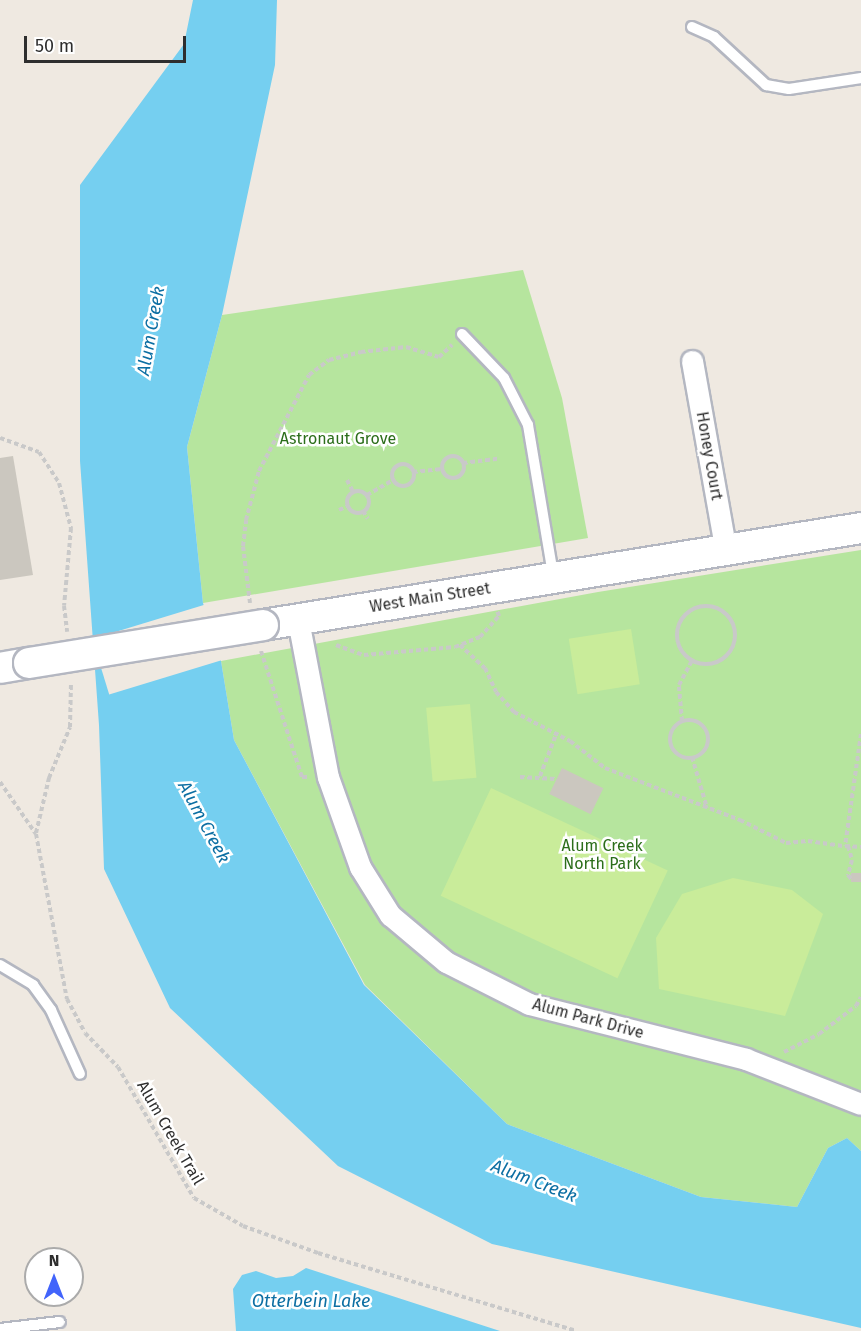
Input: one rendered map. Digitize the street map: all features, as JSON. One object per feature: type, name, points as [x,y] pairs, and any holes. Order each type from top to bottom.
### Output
[{"type":"main road","name":"West Main Street","points":[[0,668],[258,628],[861,528]]},
{"type":"street","name":"Honey Court","points":[[692,361],[726,551]]},
{"type":"street","name":"Alum Park Drive","points":[[298,620],[328,777],[360,867],[390,915],[446,962],[529,1004],[759,1064],[861,1104]]},
{"type":"lane","points":[[692,27],[714,37],[766,85],[789,89],[861,78]]},
{"type":"lane","points":[[462,334],[504,378],[528,425],[553,578]]},
{"type":"lane","points":[[0,964],[39,993],[51,1010],[80,1074]]},
{"type":"lane","points":[[0,1329],[60,1322]]},
{"type":"path","points":[[328,777],[302,777],[267,678],[258,628],[245,580],[246,520],[260,471],[309,375],[329,360],[387,347],[406,347],[439,357],[462,334]]},
{"type":"path","points":[[0,438],[39,452],[59,483],[71,528],[64,606],[68,641]]},
{"type":"path","points":[[413,472],[442,469],[454,478],[462,473],[463,463],[459,458],[448,457],[442,469]]},
{"type":"path","points":[[463,463],[498,459]]},
{"type":"path","points":[[398,464],[406,464],[413,472],[408,484],[401,486],[393,480],[392,473],[398,464]]},
{"type":"path","points":[[339,510],[348,506],[353,492],[347,480]]},
{"type":"path","points":[[353,492],[367,495],[393,480]]},
{"type":"path","points":[[348,506],[355,512],[363,511],[369,504],[367,495]]},
{"type":"path","points":[[363,511],[368,519]]},
{"type":"path","points":[[700,606],[720,609],[734,623],[735,642],[732,651],[717,663],[708,665],[692,661],[678,644],[678,625],[683,616],[700,606]]},
{"type":"path","points":[[336,645],[344,650],[364,655],[460,645],[480,637],[499,616],[497,610]]},
{"type":"path","points":[[460,645],[485,668],[496,692],[514,712],[557,732],[605,768],[707,808],[786,843],[808,841],[861,847]]},
{"type":"path","points":[[682,721],[679,685],[692,661]]},
{"type":"path","points":[[36,834],[49,778],[70,727],[71,676]]},
{"type":"path","points":[[682,721],[698,723],[707,736],[705,747],[692,757],[678,754],[670,741],[671,731],[682,721]]},
{"type":"path","points":[[540,776],[557,732]]},
{"type":"path","points":[[852,880],[847,846],[861,734]]},
{"type":"path","points":[[692,757],[707,808]]},
{"type":"path","points":[[520,777],[540,776],[556,779]]},
{"type":"path","name":"Alum Creek Trail","points":[[0,782],[36,834],[45,865],[67,999],[85,1033],[118,1067],[194,1198],[243,1226],[318,1253],[576,1331]]},
{"type":"path","points":[[853,791],[861,790]]},
{"type":"path","points":[[759,1064],[819,1034],[856,1006],[861,998]]},
{"type":"green space","name":"Astronaut Grove","points":[[523,270],[562,398],[588,538],[203,603],[187,447],[222,315]]},
{"type":"green space","name":"Alum Creek North Park","points":[[861,550],[861,1151],[847,1138],[828,1148],[797,1207],[701,1197],[507,1124],[365,985],[234,740],[221,661],[598,592]]},
{"type":"green space","points":[[631,629],[640,684],[578,694],[569,639]]},
{"type":"green space","points":[[470,704],[476,778],[433,782],[426,708]]},
{"type":"green space","points":[[491,788],[668,870],[617,978],[441,896]]},
{"type":"green space","points":[[733,878],[792,890],[823,914],[785,1016],[659,989],[656,938],[682,894]]},
{"type":"water","name":"Alum Creek","points":[[193,0],[277,0],[275,65],[222,315],[187,447],[203,603],[221,661],[234,740],[364,985],[507,1124],[701,1197],[797,1207],[828,1148],[847,1138],[861,1151],[861,1328],[492,1244],[338,1166],[170,1008],[104,869],[99,725],[80,461],[80,185],[184,44]]},
{"type":"water","name":"Otterbein Lake","points":[[306,1268],[500,1331],[236,1331],[233,1289],[242,1275],[256,1271],[276,1278],[293,1276]]},
{"type":"pier","points":[[207,604],[224,659],[109,695],[92,639]]},
{"type":"building","points":[[13,456],[33,575],[0,580],[0,458]]},
{"type":"building","points":[[562,768],[603,788],[591,814],[549,794]]},
{"type":"building","points":[[851,873],[861,873],[861,882],[851,882]]}]
